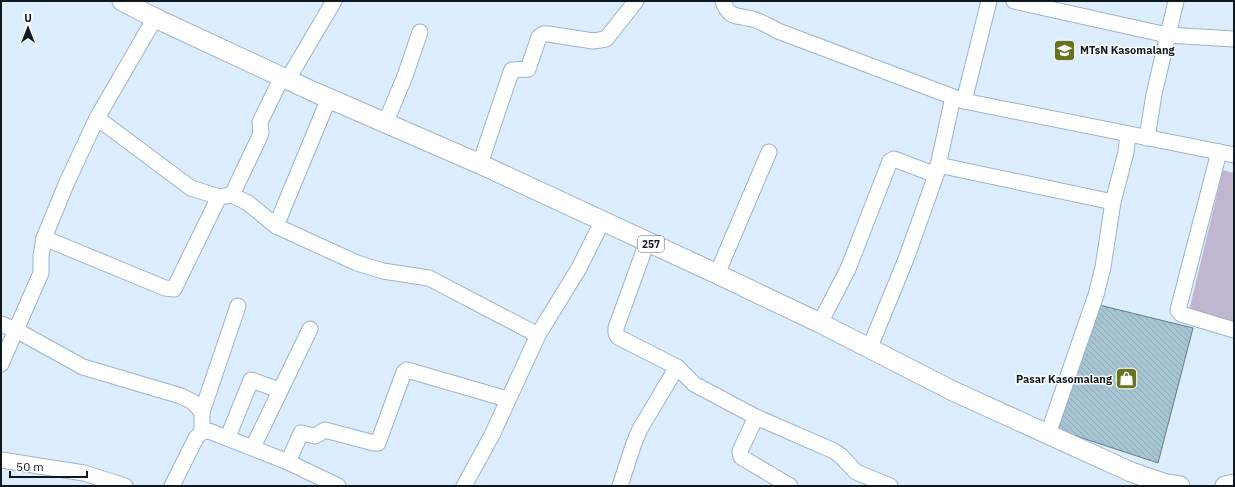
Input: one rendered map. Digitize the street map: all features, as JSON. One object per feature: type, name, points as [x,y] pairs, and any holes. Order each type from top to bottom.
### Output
[{"type":"main road","name":"257","points":[[122,1],[155,18],[385,124],[480,164],[602,222],[717,274],[870,347],[952,391],[1131,472],[1166,484],[1180,486]]},
{"type":"main road","points":[[1225,486],[1234,484]]},
{"type":"street","points":[[44,238],[165,288],[174,289],[259,138],[261,133],[260,122],[285,78],[334,1]]},
{"type":"street","points":[[480,164],[511,72],[512,70],[528,69],[539,37],[543,34],[548,34],[602,40],[609,36],[636,1]]},
{"type":"street","points":[[723,1],[727,11],[735,17],[753,19],[778,31],[958,99],[1234,155]]},
{"type":"street","points":[[870,347],[906,259],[937,170],[989,1]]},
{"type":"street","points":[[1014,1],[1167,35],[1234,39]]},
{"type":"street","points":[[1147,138],[1167,35],[1176,1]]},
{"type":"street","points":[[1,364],[41,273],[41,256],[44,238],[98,118],[155,18]]},
{"type":"street","points":[[385,124],[405,76],[420,32]]},
{"type":"street","points":[[276,226],[329,98]]},
{"type":"street","points":[[98,118],[183,183],[195,190],[226,196],[248,203],[276,226],[368,267],[429,278],[538,335]]},
{"type":"street","points":[[1048,434],[1096,295],[1103,267],[1113,202],[1126,152],[1128,134]]},
{"type":"street","points":[[717,274],[769,152]]},
{"type":"street","points":[[1219,152],[1178,310],[1181,314],[1234,330]]},
{"type":"street","points":[[820,323],[848,269],[890,161],[896,160],[937,170],[1113,202]]},
{"type":"street","points":[[464,486],[492,434],[538,335],[579,268],[602,222]]},
{"type":"street","points":[[647,242],[616,333],[618,336],[677,367],[694,384],[756,417],[834,451],[841,456],[856,472],[890,486]]},
{"type":"street","points":[[172,486],[194,442],[202,432],[202,412],[238,306]]},
{"type":"street","points":[[1,324],[16,330],[83,367],[181,396],[193,402],[202,412]]},
{"type":"street","points":[[253,447],[279,390],[310,329]]},
{"type":"street","points":[[620,486],[640,429],[677,367]]},
{"type":"street","points":[[288,462],[301,433],[315,436],[321,431],[325,430],[374,443],[378,442],[404,372],[407,370],[507,399]]},
{"type":"street","points":[[228,437],[251,380],[279,390]]},
{"type":"street","points":[[756,417],[740,451],[741,457],[790,486]]},
{"type":"street","points":[[202,432],[214,431],[288,462],[338,486]]},
{"type":"street","points":[[1,460],[84,473],[125,486]]},
{"type":"shaded area","points":[[1223,170],[1234,173],[1234,332],[1187,319]]},
{"type":"building","name":"Pasar Kasomalang","points":[[1099,305],[1193,328],[1158,463],[1058,430]]},
{"type":"place","name":"MTsN Kasomalang","points":[[1065,50]]},
{"type":"place","name":"Pasar Kasomalang","points":[[1127,379]]}]
